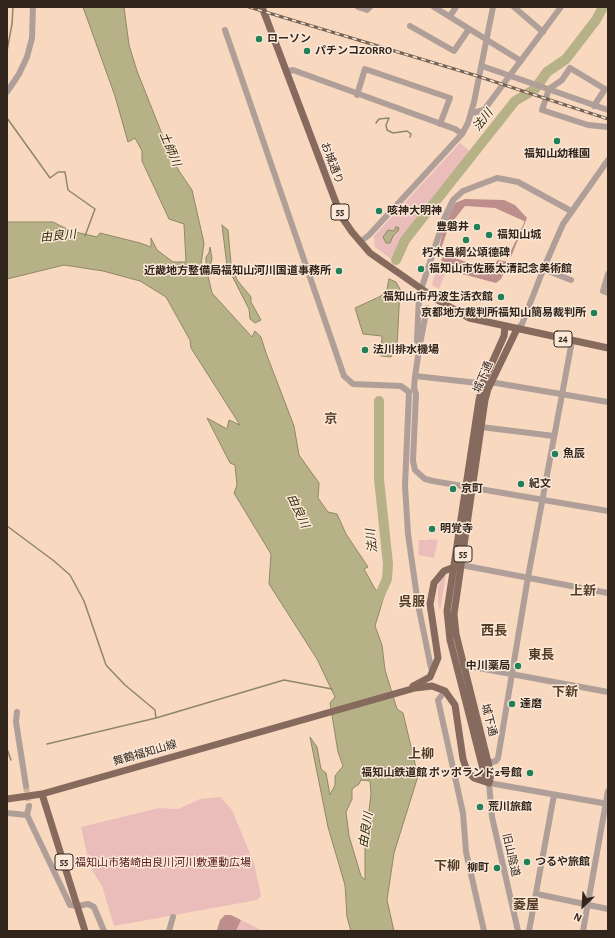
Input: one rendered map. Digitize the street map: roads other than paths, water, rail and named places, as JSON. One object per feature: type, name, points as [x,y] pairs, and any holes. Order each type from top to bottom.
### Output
[{"type":"main road","name":"お城通り","points":[[262,7],[341,216],[360,242],[370,252],[421,289],[460,314],[505,327],[518,329]]},
{"type":"main road","name":"城下通","points":[[470,487],[478,400],[483,383],[504,336],[505,327]]},
{"type":"main road","name":"24","points":[[518,329],[608,348]]},
{"type":"main road","name":"城下通","points":[[483,383],[492,371],[509,337],[518,329]]},
{"type":"main road","name":"城下通","points":[[489,783],[491,774],[447,623],[458,566],[485,400],[491,383],[518,329]]},
{"type":"main road","name":"舞鶴福知山線","points":[[393,695],[430,677],[438,658],[430,604],[431,595],[437,578],[444,571],[458,566]]},
{"type":"main road","name":"城下通","points":[[460,667],[484,773],[489,783]]},
{"type":"main road","name":"舞鶴福知山線","points":[[7,799],[42,794],[393,695],[432,686],[444,691]]},
{"type":"main road","points":[[444,691],[454,705],[463,759],[467,771],[474,778],[489,783]]},
{"type":"main road","name":"55","points":[[42,794],[85,931]]},
{"type":"street","points":[[7,92],[19,74],[27,56],[32,38],[33,7]]},
{"type":"street","points":[[358,7],[367,10],[370,7]]},
{"type":"street","points":[[434,7],[521,61]]},
{"type":"street","points":[[450,16],[456,7]]},
{"type":"street","points":[[360,242],[369,235],[462,134],[472,113],[494,7]]},
{"type":"street","points":[[514,7],[543,32]]},
{"type":"street","points":[[472,113],[484,110],[561,7]]},
{"type":"street","points":[[410,26],[454,51],[469,29]]},
{"type":"street","points":[[225,30],[344,376],[353,384],[401,386],[409,392]]},
{"type":"street","points":[[482,66],[608,110]]},
{"type":"street","points":[[546,88],[562,80],[570,68],[605,89],[594,106]]},
{"type":"street","points":[[357,95],[365,69],[450,98],[440,124]]},
{"type":"street","points":[[286,72],[293,70],[357,95],[440,124],[462,134]]},
{"type":"street","points":[[546,88],[542,110],[588,125],[608,127]]},
{"type":"street","points":[[518,329],[522,324],[543,268],[571,211],[608,160]]},
{"type":"street","points":[[420,344],[417,341],[419,296],[444,219],[453,200],[463,190],[497,178],[503,179],[518,182],[571,211]]},
{"type":"street","points":[[543,268],[571,280]]},
{"type":"street","points":[[608,274],[603,292],[608,293]]},
{"type":"street","points":[[427,308],[414,388],[416,394],[413,461],[415,470],[425,479],[608,511]]},
{"type":"street","points":[[488,763],[496,762],[498,758],[528,577],[572,341]]},
{"type":"street","points":[[415,376],[491,383],[608,402]]},
{"type":"street","points":[[414,388],[409,392],[405,486],[409,541],[418,604],[431,668]]},
{"type":"street","points":[[481,427],[554,436]]},
{"type":"street","points":[[458,566],[528,577],[608,593]]},
{"type":"street","points":[[460,667],[511,673],[608,692]]},
{"type":"street","points":[[444,691],[438,700],[463,813],[466,852],[484,931]]},
{"type":"street","points":[[17,712],[16,722],[26,786]]},
{"type":"street","points":[[489,783],[554,796],[607,803]]},
{"type":"street","name":"旧山陰道","points":[[489,783],[492,817],[518,931]]},
{"type":"street","points":[[584,931],[608,791]]},
{"type":"street","points":[[529,931],[554,796]]},
{"type":"street","points":[[29,806],[27,815],[70,905],[78,906],[88,904],[94,907],[104,931]]},
{"type":"street","points":[[7,813],[27,815]]},
{"type":"street","points":[[537,894],[608,909]]},
{"type":"street","points":[[169,931],[173,917]]},
{"type":"water","name":"由良川","points":[[83,7],[124,7],[129,45],[137,71],[168,149],[179,171],[192,190],[204,243],[201,265],[206,269],[206,257],[209,253],[210,247],[212,258],[208,276],[212,293],[252,337],[255,331],[261,337],[294,426],[299,455],[319,483],[318,498],[328,512],[337,514],[346,534],[368,567],[364,569],[375,589],[384,596],[375,626],[382,645],[385,670],[397,709],[403,713],[418,776],[394,853],[387,900],[394,931],[351,931],[347,917],[345,885],[328,827],[310,737],[317,747],[321,769],[326,773],[330,795],[335,785],[335,776],[343,766],[338,752],[330,703],[335,697],[317,659],[269,584],[271,554],[234,493],[237,485],[235,465],[230,463],[207,418],[227,429],[229,420],[240,425],[191,348],[190,340],[166,297],[140,281],[103,271],[64,265],[7,279],[7,222],[53,222],[71,231],[97,237],[100,233],[151,247],[151,238],[157,250],[173,262],[186,262],[184,224],[169,219],[142,161],[142,151],[135,138],[128,142],[115,96]],"holes":[[[361,780],[370,781],[371,794],[365,844],[365,880],[361,876],[349,836],[346,812],[352,799],[352,789],[359,784]]]},
{"type":"water","points":[[222,225],[228,230],[231,264],[237,280],[251,297],[251,302],[261,320],[255,323],[250,319],[249,309],[227,266]]},
{"type":"water","points":[[396,227],[399,228],[398,231],[393,236],[390,243],[386,243],[383,237],[388,230],[394,231]]},
{"type":"water","points":[[389,279],[396,282],[400,289],[397,347],[391,357],[381,356],[382,336],[363,334],[355,308],[381,296],[387,289]]},
{"type":"waterway","points":[[7,51],[12,24],[13,7]]},
{"type":"waterway","name":"法川","points":[[396,260],[405,240],[515,101],[535,89],[547,72],[566,59],[596,20],[603,7]]},
{"type":"waterway","points":[[7,118],[50,178],[58,172],[65,172],[68,190],[95,209],[85,236]]},
{"type":"waterway","points":[[376,123],[379,119],[389,118],[386,125],[387,130],[393,133],[407,131],[411,134],[410,137]]},
{"type":"waterway","name":"法川","points":[[375,606],[387,579],[388,564],[379,479],[379,401]]},
{"type":"waterway","points":[[7,526],[54,561],[70,575],[84,601],[106,665],[125,685],[155,710],[156,718]]},
{"type":"waterway","points":[[47,744],[156,718],[284,680],[332,689]]},
{"type":"waterway","points":[[7,749],[11,760]]},
{"type":"tunnel","points":[[26,786],[29,806]]},
{"type":"railway","points":[[249,7],[474,75],[608,119]]},
{"type":"place","name":"ローソン","points":[[259,39]]},
{"type":"place","name":"パチンコZORRO","points":[[307,51]]},
{"type":"place","name":"福知山幼稚園","points":[[557,141]]},
{"type":"place","name":"咳神大明神","points":[[379,211]]},
{"type":"place","name":"豊磐井","points":[[477,227]]},
{"type":"place","name":"福知山城","points":[[489,235]]},
{"type":"place","name":"朽木昌綱公頌德碑","points":[[466,240]]},
{"type":"place","name":"福知山市佐藤太清記念美術館","points":[[421,269]]},
{"type":"place","name":"近畿地方整備局福知山河川国道事務所","points":[[339,271]]},
{"type":"place","name":"福知山市丹波生活衣館","points":[[501,297]]},
{"type":"place","name":"京都地方裁判所福知山簡易裁判所","points":[[594,313]]},
{"type":"place","name":"法川排水機場","points":[[365,350]]},
{"type":"place","name":"魚辰","points":[[555,454]]},
{"type":"place","name":"紀文","points":[[521,484]]},
{"type":"place","name":"京町","points":[[453,489]]},
{"type":"place","name":"明覚寺","points":[[432,529]]},
{"type":"place","name":"中川薬局","points":[[518,666]]},
{"type":"place","name":"達磨","points":[[512,704]]},
{"type":"place","name":"福知山鉄道館 ポッポランド2号館","points":[[530,773]]},
{"type":"place","name":"荒川旅館","points":[[480,807]]},
{"type":"place","name":"つるや旅館","points":[[527,862]]},
{"type":"place","name":"柳町","points":[[497,868]]},
{"type":"district","name":"京","points":[[331,419]]},
{"type":"district","name":"上新","points":[[583,591]]},
{"type":"district","name":"呉服","points":[[412,602]]},
{"type":"district","name":"西長","points":[[494,631]]},
{"type":"district","name":"東長","points":[[541,655]]},
{"type":"district","name":"下新","points":[[565,692]]},
{"type":"district","name":"上柳","points":[[421,754]]},
{"type":"district","name":"下柳","points":[[447,866]]},
{"type":"district","name":"菱屋","points":[[526,905]]},
{"type":"water label","name":"土師川","points":[[170,149]]},
{"type":"park label","name":"福知山市猪崎由良川河川敷運動広場","points":[[163,863]]}]
